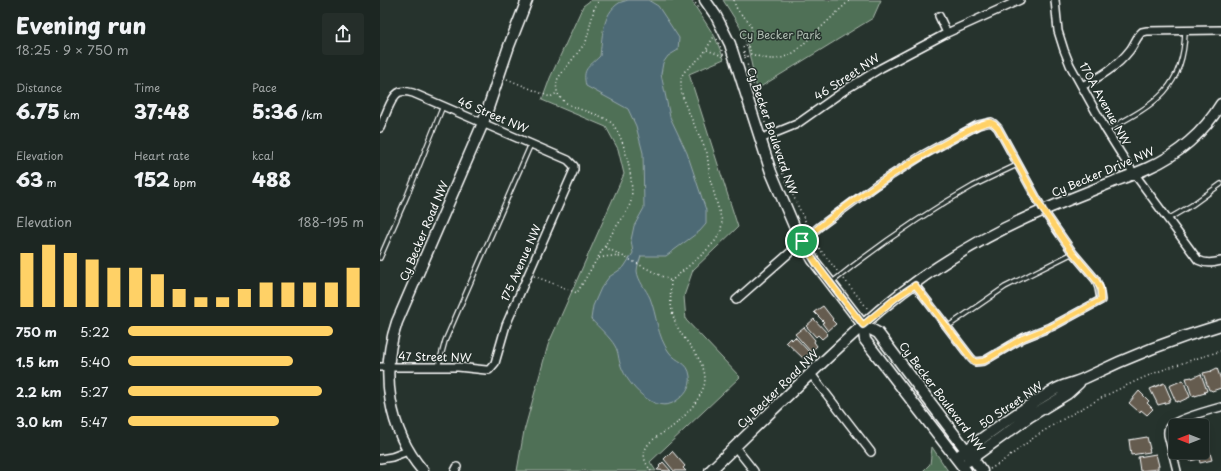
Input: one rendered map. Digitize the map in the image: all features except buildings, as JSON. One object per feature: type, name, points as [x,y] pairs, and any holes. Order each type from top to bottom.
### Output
[{"type":"street","name":"Cy Becker Road NW","points":[[423,471],[408,451],[398,431],[391,408],[384,367],[396,326],[483,123],[521,13],[527,0]]},
{"type":"street","name":"Cy Becker Boulevard NW","points":[[705,0],[739,53],[760,139],[784,204],[813,260],[863,325],[878,333],[969,454],[986,470]]},
{"type":"street","name":"46 Street NW","points":[[760,139],[797,124],[848,88],[881,68],[947,33],[1020,0]]},
{"type":"street","name":"170A Avenue NW","points":[[1055,0],[1058,32],[1070,65],[1112,142],[1198,260],[1204,263],[1221,261]]},
{"type":"street","points":[[939,16],[947,33]]},
{"type":"street","points":[[1082,86],[1103,75],[1117,64],[1130,51],[1142,32],[1221,30]]},
{"type":"street","name":"46 Street NW","points":[[380,128],[393,98],[401,92],[413,93],[568,160],[574,166]]},
{"type":"street","name":"Cy Becker Drive NW","points":[[863,325],[897,297],[954,257],[1006,227],[1043,210],[1149,168],[1174,154],[1218,117],[1221,104]]},
{"type":"street","points":[[736,300],[819,227],[896,172],[923,155],[978,125],[990,122],[998,128],[1043,210],[1073,253],[1096,280],[1100,288],[1101,300],[1053,326],[1023,338],[989,359],[975,362],[915,285]]},
{"type":"street","name":"175 Avenue NW","points":[[489,370],[495,363],[506,325],[573,174],[574,166]]},
{"type":"street","name":"Cy Becker Road NW","points":[[710,471],[863,325]]},
{"type":"street","name":"Cy Becker Boulevard NW","points":[[863,325],[865,340],[961,465]]},
{"type":"street","name":"50 Street NW","points":[[961,465],[969,454],[1024,410],[1056,389],[1083,379],[1152,347],[1221,325]]},
{"type":"street","name":"47 Street NW","points":[[384,367],[438,367],[489,370]]},
{"type":"street","points":[[811,374],[872,452]]},
{"type":"street","points":[[1177,471],[1168,435],[1170,426],[1179,421],[1221,407]]},
{"type":"street","points":[[736,447],[754,471]]},
{"type":"street","points":[[380,459],[392,457],[408,451]]},
{"type":"lane","points":[[1106,130],[1142,111],[1158,99],[1169,87],[1176,75],[1182,59],[1185,30]]},
{"type":"lane","points":[[380,258],[444,106]]},
{"type":"lane","points":[[438,367],[445,341],[531,144]]},
{"type":"lane","points":[[831,283],[887,241],[930,212],[973,186],[1017,165]]},
{"type":"lane","points":[[1168,219],[1221,184]]},
{"type":"lane","points":[[947,326],[1005,287],[1073,253]]},
{"type":"path","points":[[529,273],[577,293],[629,208],[631,200],[631,175],[627,156],[619,133],[610,121],[570,105],[562,100],[557,94],[556,84],[558,78],[586,42],[594,9],[599,0]]},
{"type":"path","points":[[693,0],[703,13]]},
{"type":"path","points":[[734,0],[735,7],[747,18],[752,26],[752,36],[748,46],[751,54]]},
{"type":"path","points":[[706,50],[724,56],[739,53],[745,57],[751,54],[770,60],[785,57],[795,52],[850,0]]},
{"type":"path","points":[[714,31],[724,56]]},
{"type":"path","points":[[651,471],[645,460],[645,452],[648,445],[652,439],[671,428],[681,420],[700,394],[704,385],[702,364],[676,325],[670,294],[671,281],[716,240],[721,226],[721,214],[710,179],[707,153],[684,102],[681,89],[681,77],[684,71],[702,56],[715,34]]},
{"type":"path","points":[[739,53],[742,46],[748,46]]},
{"type":"path","points":[[499,76],[550,97],[557,94]]},
{"type":"path","points":[[605,247],[671,281]]},
{"type":"path","points":[[598,259],[610,256],[623,257]]},
{"type":"path","points":[[986,470],[1040,434],[1100,399],[1133,382],[1177,365],[1221,351]]},
{"type":"green space","points":[[591,0],[691,0],[715,37],[724,59],[689,74],[738,227],[693,270],[684,296],[686,320],[740,377],[650,462],[656,471],[517,471],[524,431],[548,345],[624,174],[618,149],[606,127],[542,100],[550,78],[583,6]]},
{"type":"green space","name":"Cy Becker Park","points":[[723,0],[881,0],[873,18],[757,89],[747,44],[740,27]]},
{"type":"green space","points":[[932,447],[948,471],[923,471],[930,464]]},
{"type":"water","points":[[628,0],[648,0],[658,6],[679,38],[678,50],[668,56],[663,63],[661,74],[670,117],[687,153],[706,210],[706,224],[700,231],[666,256],[641,256],[637,267],[639,278],[650,298],[665,346],[672,356],[685,365],[689,371],[690,384],[684,394],[676,401],[668,405],[651,401],[636,389],[624,373],[615,346],[591,319],[593,306],[601,288],[609,277],[624,267],[633,253],[631,240],[634,226],[644,208],[643,153],[636,126],[628,109],[586,86],[585,80],[587,69],[600,56],[602,35],[609,14],[619,3]]},
{"type":"route","points":[[990,122],[998,128],[1043,210],[1073,253],[1096,280],[1100,288],[1101,300],[1053,326],[1023,338],[984,361],[975,362],[915,285],[897,297],[863,325],[813,260],[802,241],[876,185],[896,172],[923,155],[978,125],[990,122]]}]
